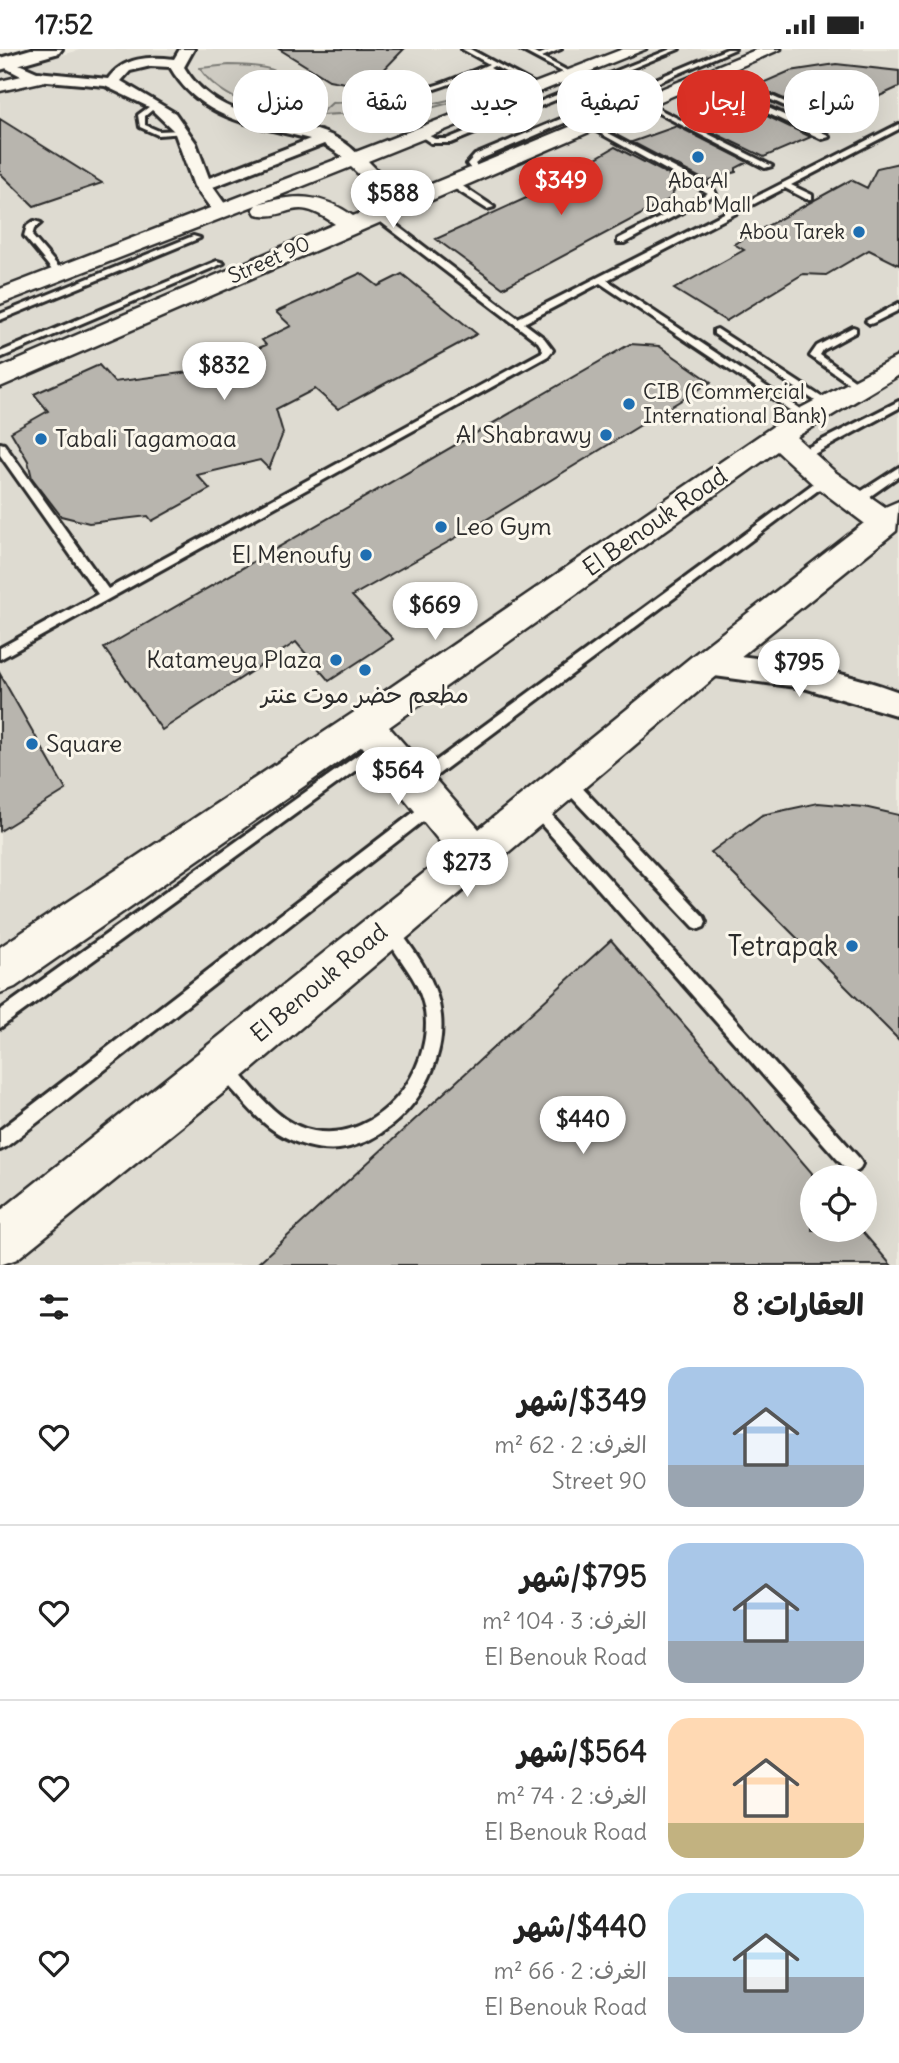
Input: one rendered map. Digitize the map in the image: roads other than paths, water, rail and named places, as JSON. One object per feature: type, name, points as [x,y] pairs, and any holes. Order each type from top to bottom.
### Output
[{"type":"main road","points":[[4,72],[52,49]]},
{"type":"street","points":[[177,64],[187,49]]},
{"type":"street","points":[[585,70],[638,49]]},
{"type":"street","name":"Street 90","points":[[725,70],[773,49]]},
{"type":"street","points":[[118,86],[114,81],[116,75],[131,66],[155,62],[177,64]]},
{"type":"street","points":[[177,64],[181,77],[190,86],[230,112],[267,126],[326,138],[376,180],[410,200]]},
{"type":"street","points":[[4,72],[91,80],[118,86],[155,105],[183,132],[197,159],[202,186],[222,211],[231,215],[296,200],[310,200],[321,204],[351,225]]},
{"type":"street","points":[[1,301],[60,274],[420,133]]},
{"type":"street","name":"Street 90","points":[[0,378],[376,214],[574,133]]},
{"type":"street","points":[[202,186],[326,138]]},
{"type":"street","name":"El Benouk Road","points":[[0,972],[373,734],[789,447],[816,411],[899,365]]},
{"type":"street","points":[[789,447],[855,501],[892,518]]},
{"type":"street","name":"El Benouk Road","points":[[0,1242],[222,1065],[474,853],[892,518]]},
{"type":"street","points":[[707,664],[812,677],[899,704]]},
{"type":"street","points":[[373,734],[474,853]]},
{"type":"lane","points":[[465,49],[503,70]]},
{"type":"lane","points":[[522,49],[562,70]]},
{"type":"lane","points":[[537,57],[558,49]]},
{"type":"lane","points":[[420,133],[434,142],[448,141],[677,49]]},
{"type":"lane","points":[[478,172],[471,164],[478,157],[732,49]]},
{"type":"lane","points":[[432,87],[494,64]]},
{"type":"lane","points":[[485,68],[489,70]]},
{"type":"lane","points":[[155,105],[141,115],[142,126],[159,133],[183,132]]},
{"type":"lane","points":[[770,109],[825,138]]},
{"type":"lane","points":[[663,113],[768,166]]},
{"type":"lane","points":[[518,322],[899,126]]},
{"type":"lane","points":[[604,133],[710,190],[712,194],[621,241]]},
{"type":"lane","points":[[452,183],[489,208]]},
{"type":"lane","points":[[783,184],[809,197]]},
{"type":"lane","points":[[0,654],[540,358],[548,350],[546,345],[518,322],[376,214]]},
{"type":"lane","points":[[37,223],[30,228],[28,236],[60,274]]},
{"type":"lane","points":[[1,301],[196,239]]},
{"type":"lane","points":[[0,355],[220,263]]},
{"type":"lane","points":[[600,279],[816,411]]},
{"type":"lane","points":[[870,321],[899,306]]},
{"type":"lane","points":[[853,330],[820,348],[815,356],[857,386]]},
{"type":"lane","points":[[717,332],[816,411]]},
{"type":"lane","points":[[789,447],[899,404]]},
{"type":"lane","points":[[0,447],[106,596]]},
{"type":"lane","points":[[855,501],[899,471]]},
{"type":"lane","points":[[0,1141],[424,794],[825,479]]},
{"type":"lane","points":[[0,1020],[373,734]]},
{"type":"lane","points":[[567,781],[699,922]]},
{"type":"lane","points":[[534,806],[853,1164]]},
{"type":"lane","points":[[222,1065],[288,1130],[320,1141],[354,1137],[386,1122],[411,1095],[428,1062],[434,1027],[428,993],[415,964],[388,926]]},
{"type":"place","name":"Aba Al Dahab Mall","points":[[698,157]]},
{"type":"place","name":"Abou Tarek","points":[[859,232]]},
{"type":"place","name":"CIB (Commercial International Bank)","points":[[629,404]]},
{"type":"place","name":"Al Shabrawy","points":[[606,435]]},
{"type":"place","name":"Tabali Tagamoaa","points":[[41,439]]},
{"type":"place","name":"Leo Gym","points":[[441,527]]},
{"type":"place","name":"El Menoufy","points":[[366,555]]},
{"type":"place","name":"Katameya Plaza","points":[[336,660]]},
{"type":"place","name":"مطعم حضر موت عنتر","points":[[365,670]]},
{"type":"place","name":"Square","points":[[32,744]]},
{"type":"place","name":"Tetrapak","points":[[852,946]]}]
